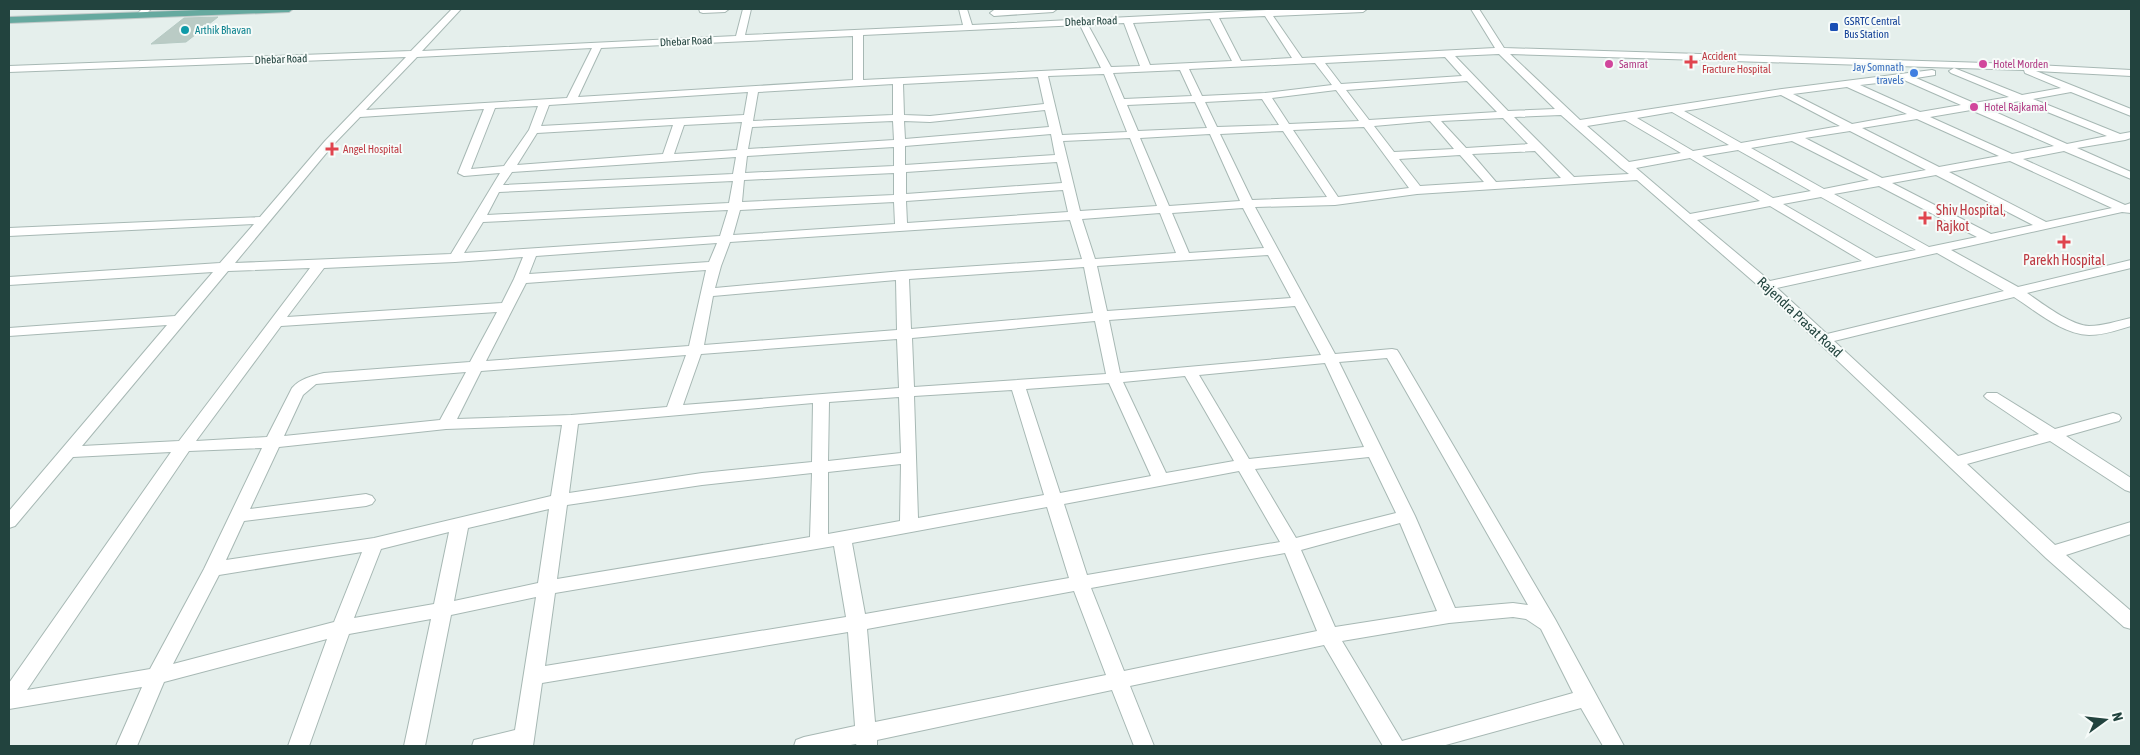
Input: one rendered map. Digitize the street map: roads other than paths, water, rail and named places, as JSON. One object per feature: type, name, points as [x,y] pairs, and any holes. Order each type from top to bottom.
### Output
[{"type":"main road","points":[[9,15],[146,10],[289,9]]},
{"type":"main road","points":[[9,20],[146,10]]},
{"type":"street","points":[[9,522],[329,143],[457,9]]},
{"type":"street","points":[[703,10],[725,9]]},
{"type":"street","points":[[740,38],[747,9]]},
{"type":"street","points":[[962,9],[968,27]]},
{"type":"street","points":[[994,13],[1053,9]]},
{"type":"street","points":[[1104,9],[1110,20]]},
{"type":"street","name":"Dhebar Road","points":[[9,69],[412,54],[1363,9]]},
{"type":"street","name":"Rajendra Prasat Road","points":[[1476,9],[1501,51],[1564,112],[1637,177],[1767,286],[2052,553],[2131,622]]},
{"type":"street","points":[[1267,14],[1299,61]]},
{"type":"street","points":[[1213,16],[1238,64]]},
{"type":"street","points":[[1127,20],[1146,68]]},
{"type":"street","points":[[1082,21],[1107,70],[1184,257]]},
{"type":"street","points":[[858,32],[858,82]]},
{"type":"street","points":[[571,101],[598,45]]},
{"type":"street","points":[[357,114],[858,82],[1501,51],[2018,67],[2131,73]]},
{"type":"street","points":[[1448,54],[1469,78],[1571,181]]},
{"type":"street","points":[[1318,60],[1417,190]]},
{"type":"street","points":[[1183,66],[1248,205],[1330,359],[1406,516],[1449,616]]},
{"type":"street","points":[[1940,66],[2125,136],[2131,142]]},
{"type":"street","points":[[2018,67],[2131,113]]},
{"type":"street","points":[[1578,124],[1782,92],[1954,71]]},
{"type":"street","points":[[1042,73],[1075,216],[1090,263],[1114,378],[1161,480]]},
{"type":"street","points":[[1905,76],[2131,176]]},
{"type":"street","points":[[1120,102],[1265,96],[1339,87],[1469,78]]},
{"type":"street","points":[[898,80],[901,227]]},
{"type":"street","points":[[1851,84],[2129,209]]},
{"type":"street","points":[[673,412],[700,335],[714,266],[725,239],[734,207],[754,88]]},
{"type":"street","points":[[1625,166],[2073,89]]},
{"type":"street","points":[[1782,92],[2045,226]]},
{"type":"street","points":[[1265,96],[1335,201]]},
{"type":"street","points":[[455,258],[508,169],[534,130],[545,101]]},
{"type":"street","points":[[491,105],[464,173],[742,152],[1057,134],[1135,135],[1564,112]]},
{"type":"street","points":[[534,130],[680,122],[950,118],[1049,107]]},
{"type":"street","points":[[1675,110],[1822,193],[2016,292],[2071,326],[2084,330],[2095,330],[2131,322]]},
{"type":"street","points":[[1628,117],[1874,263]]},
{"type":"street","points":[[1433,118],[1493,186]]},
{"type":"street","points":[[667,158],[680,122]]},
{"type":"street","points":[[1687,218],[2125,136]]},
{"type":"street","points":[[1794,137],[1990,238]]},
{"type":"street","points":[[1390,156],[1538,147]]},
{"type":"street","points":[[496,189],[900,169],[1063,158]]},
{"type":"street","points":[[9,281],[225,267],[455,258],[1291,201],[1335,201],[1417,190],[1637,177]]},
{"type":"street","points":[[479,219],[900,198],[1068,186]]},
{"type":"street","points":[[1767,286],[2129,209]]},
{"type":"street","points":[[9,232],[265,220]]},
{"type":"street","points":[[707,293],[902,275],[1273,251]]},
{"type":"street","points":[[446,424],[521,279],[531,252]]},
{"type":"street","points":[[9,700],[184,446],[320,264]]},
{"type":"street","points":[[1825,339],[2131,264]]},
{"type":"street","points":[[521,279],[714,266]]},
{"type":"street","points":[[902,275],[906,334],[909,525]]},
{"type":"street","points":[[127,746],[156,676],[213,569],[295,395],[300,388],[310,381],[324,378],[1299,302]]},
{"type":"street","points":[[278,322],[506,307]]},
{"type":"street","points":[[9,332],[180,320]]},
{"type":"street","points":[[69,452],[273,442],[446,424],[571,420],[821,398],[1018,386],[1392,353],[1548,624],[1586,698],[1614,746]]},
{"type":"street","points":[[1189,371],[1291,546],[1329,636],[1394,746]]},
{"type":"street","points":[[1018,386],[1080,583],[1144,746]]},
{"type":"street","points":[[1992,396],[2131,486]]},
{"type":"street","points":[[819,541],[821,398]]},
{"type":"street","points":[[1956,462],[2113,418]]},
{"type":"street","points":[[482,746],[524,741],[561,500],[571,420]]},
{"type":"street","points":[[9,700],[156,676],[341,628],[443,610],[546,588],[842,538],[1244,465],[1374,451]]},
{"type":"street","points":[[213,569],[374,544],[561,500],[702,479],[909,458]]},
{"type":"street","points":[[239,516],[366,500]]},
{"type":"street","points":[[534,676],[857,623],[1291,546],[1406,516]]},
{"type":"street","points":[[415,746],[460,524]]},
{"type":"street","points":[[2052,553],[2130,530]]},
{"type":"street","points":[[842,538],[857,623],[866,740]]},
{"type":"street","points":[[299,746],[341,628],[374,544]]},
{"type":"street","points":[[804,746],[866,740],[1117,681],[1329,636],[1449,616],[1514,610],[1531,613],[1548,624]]},
{"type":"street","points":[[1410,746],[1586,698]]},
{"type":"place","name":"GSRTC Central Bus Station","points":[[1834,27]]},
{"type":"place","name":"Arthik Bhavan","points":[[185,30]]},
{"type":"place","name":"Accident Fracture Hospital","points":[[1691,62]]},
{"type":"place","name":"Samrat","points":[[1609,64]]},
{"type":"place","name":"Hotel Morden","points":[[1983,64]]},
{"type":"place","name":"Jay Somnath travels","points":[[1914,73]]},
{"type":"place","name":"Hotel Rajkamal","points":[[1974,107]]},
{"type":"place","name":"Angel Hospital","points":[[332,149]]},
{"type":"place","name":"Shiv Hospital, Rajkot","points":[[1925,218]]},
{"type":"place","name":"Parekh Hospital","points":[[2064,242]]}]
